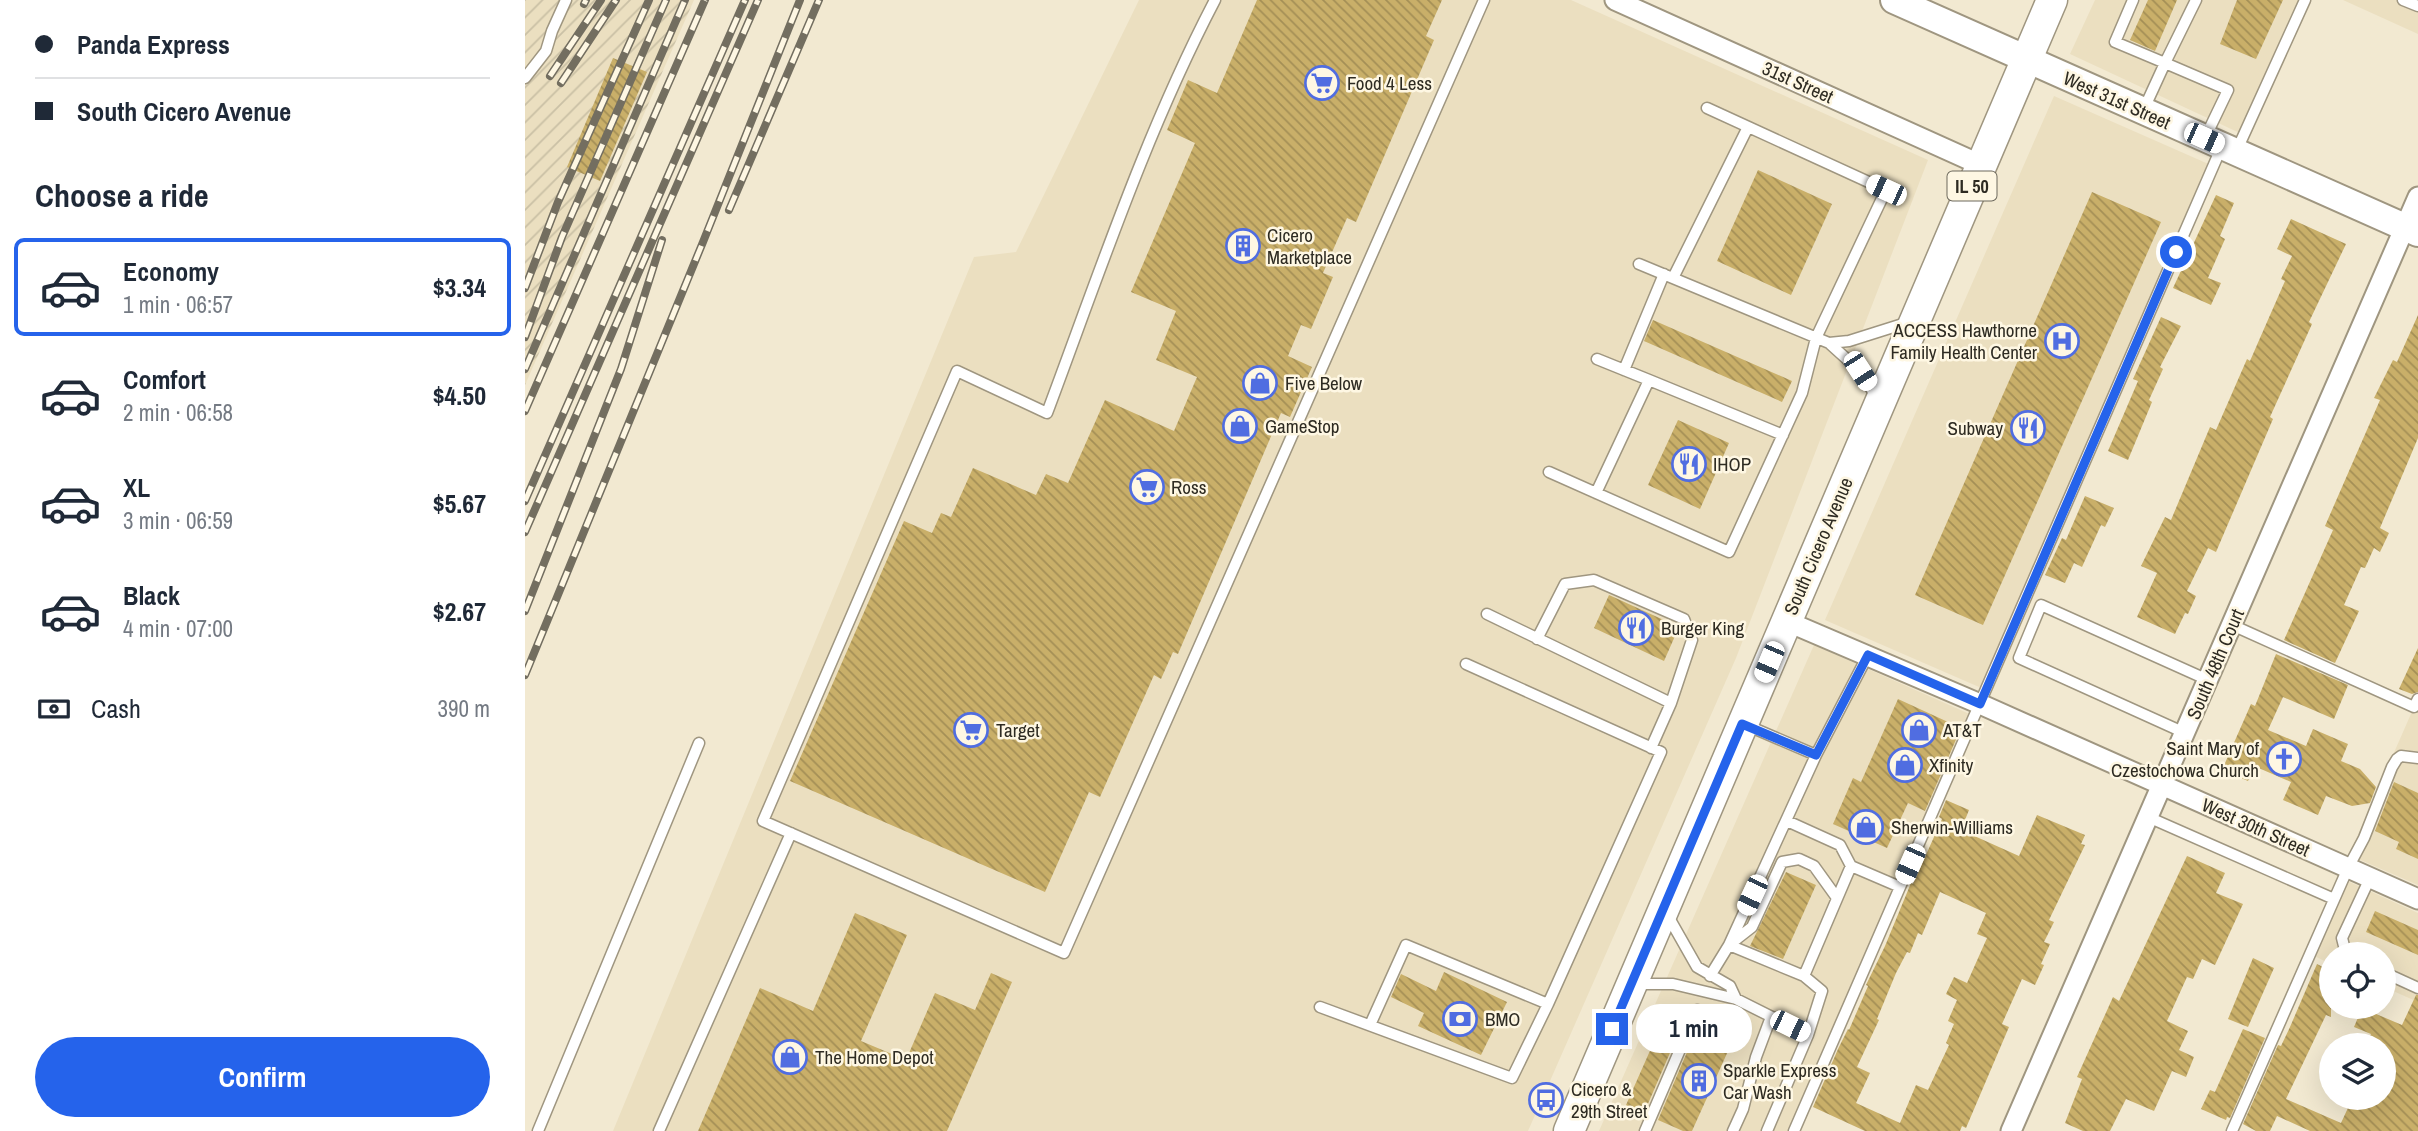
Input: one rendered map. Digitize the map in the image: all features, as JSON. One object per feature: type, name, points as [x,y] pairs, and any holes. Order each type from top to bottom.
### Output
[{"type":"main road","name":"West 31st Street","points":[[1894,0],[2411,230]]},
{"type":"main road","name":"South Cicero Avenue","points":[[1569,1131],[2052,0]]},
{"type":"street","name":"31st Street","points":[[1615,0],[1981,165]]},
{"type":"street","name":"South 48th Court","points":[[2011,1131],[2232,625],[2411,230],[2418,197]]},
{"type":"street","name":"West 30th Street","points":[[1786,621],[1980,704],[2418,899]]},
{"type":"lane","points":[[525,78],[546,51],[566,0]]},
{"type":"lane","points":[[1215,0],[1185,58],[1149,141],[1047,413],[957,371],[764,821],[1064,953],[1484,0]]},
{"type":"lane","points":[[2133,0],[2115,42],[2228,90],[2221,146]]},
{"type":"lane","points":[[2143,111],[2196,0]]},
{"type":"lane","points":[[1794,1131],[2221,146],[2305,0]]},
{"type":"lane","points":[[2403,0],[2418,6]]},
{"type":"lane","points":[[1549,472],[1729,552],[1802,393],[1817,338],[1886,190],[1707,108]]},
{"type":"lane","points":[[1625,370],[1669,276],[1748,127]]},
{"type":"lane","points":[[1639,264],[1829,343],[1860,371],[1880,402]]},
{"type":"lane","points":[[1829,343],[1849,341],[1915,321]]},
{"type":"lane","points":[[1597,359],[1783,436]]},
{"type":"lane","points":[[1596,493],[1649,380]]},
{"type":"lane","points":[[1537,639],[1565,584],[1594,580],[1684,619],[1692,640],[1671,703],[1651,748]]},
{"type":"lane","points":[[2185,733],[2019,658],[2027,637],[2041,605],[2208,680]]},
{"type":"lane","points":[[1487,614],[1671,703]]},
{"type":"lane","points":[[2232,625],[2414,707],[2418,699]]},
{"type":"lane","points":[[2011,631],[2027,637]]},
{"type":"lane","points":[[1710,976],[1729,944],[1816,755],[1868,655]]},
{"type":"lane","points":[[1320,1007],[1512,1078],[1661,752],[1465,664]]},
{"type":"lane","points":[[1742,724],[1816,755]]},
{"type":"lane","points":[[538,1131],[699,743]]},
{"type":"lane","points":[[2232,1131],[2334,899],[2364,838],[2397,758],[2402,755],[2418,758]]},
{"type":"lane","points":[[2148,817],[2334,899]]},
{"type":"lane","points":[[1787,821],[1840,845],[1851,866],[1900,887]]},
{"type":"lane","points":[[659,1131],[791,833]]},
{"type":"lane","points":[[1729,944],[1752,927],[1782,862],[1799,859],[1814,866],[1837,898]]},
{"type":"lane","points":[[1804,976],[1851,866]]},
{"type":"lane","points":[[2343,942],[2342,938],[2370,878]]},
{"type":"lane","points":[[1664,908],[1697,967],[1730,986],[1736,999]]},
{"type":"lane","points":[[1729,944],[1804,976],[1822,991],[1808,1035],[1767,1131]]},
{"type":"lane","points":[[1370,1025],[1406,945],[1548,1004]]},
{"type":"lane","points":[[2396,978],[2418,988]]},
{"type":"lane","points":[[1631,984],[1673,984],[1736,999],[1808,1035]]},
{"type":"lane","points":[[1657,1131],[1647,1127],[1697,1010],[1728,1021]]},
{"type":"lane","points":[[1733,1131],[1743,1109],[1756,1057],[1771,1017]]},
{"type":"shaded area","points":[[525,0],[694,0],[525,385]]},
{"type":"shaded area","name":"Cicero Marketplace","points":[[1139,0],[1571,0],[1928,160],[1736,658],[1528,1131],[613,1131],[974,257],[1016,252]]},
{"type":"shaded area","points":[[2095,0],[2305,0],[2244,135],[2070,54]]},
{"type":"shaded area","points":[[2343,0],[2418,0],[2418,34]]},
{"type":"shaded area","points":[[2054,96],[2213,166],[1986,690],[1825,620]]},
{"type":"shaded area","points":[[1814,645],[1974,716],[1794,1131],[1599,1131]]},
{"type":"shaded area","points":[[2414,707],[2418,708],[2418,885],[2349,855]]},
{"type":"shaded area","points":[[2343,879],[2418,913],[2418,1002],[2396,992],[2396,942],[2319,942],[2319,958],[2310,954]]},
{"type":"building","points":[[1257,0],[1442,0],[1426,36],[1434,40],[1356,222],[1347,218],[1323,273],[1333,277],[1311,329],[1301,325],[1288,356],[1312,367],[1290,417],[1281,413],[1178,654],[1173,652],[1161,679],[1154,675],[1100,797],[1089,792],[1045,892],[790,781],[904,521],[932,533],[941,513],[951,517],[973,468],[1036,495],[1046,474],[1068,483],[1105,400],[1174,431],[1197,377],[1156,360],[1176,311],[1131,292],[1195,143],[1167,130],[1188,80],[1217,93]]},
{"type":"building","points":[[2148,0],[2177,0],[2155,51],[2130,40]]},
{"type":"building","points":[[2237,0],[2283,0],[2256,59],[2220,44]]},
{"type":"building","points":[[613,58],[647,72],[600,181],[567,167]]},
{"type":"building","points":[[1758,170],[1832,204],[1791,295],[1717,261]]},
{"type":"building","points":[[2092,192],[2161,222],[1983,625],[1915,595]]},
{"type":"building","points":[[2216,195],[2234,203],[2220,236],[2225,239],[2208,278],[2221,283],[2211,305],[2173,288]]},
{"type":"building","points":[[2291,219],[2346,244],[2309,322],[2312,324],[2270,417],[2273,419],[2216,552],[2208,548],[2187,591],[2196,596],[2175,634],[2137,617],[2157,573],[2141,566],[2165,517],[2171,520],[2210,427],[2216,430],[2285,281],[2281,279],[2292,256],[2277,249]]},
{"type":"building","points":[[2418,315],[2418,438],[2380,528],[2389,533],[2380,552],[2374,548],[2365,568],[2361,567],[2344,605],[2359,611],[2335,663],[2284,640],[2333,530],[2325,526],[2380,400],[2374,398],[2393,360],[2397,362]]},
{"type":"building","points":[[2161,317],[2181,326],[2160,367],[2163,369],[2149,400],[2152,402],[2128,460],[2108,451],[2138,381],[2133,379]]},
{"type":"building","points":[[1653,320],[1792,381],[1782,402],[1644,341]]},
{"type":"building","name":"IHOP","points":[[1678,420],[1729,443],[1700,509],[1648,485]]},
{"type":"building","points":[[2085,496],[2114,508],[2105,527],[2101,525],[2082,567],[2074,563],[2065,583],[2045,575],[2062,538],[2066,540]]},
{"type":"building","name":"Burger King","points":[[1609,595],[1679,627],[1664,661],[1594,628]]},
{"type":"building","points":[[2418,648],[2418,692],[2412,694],[2399,689]]},
{"type":"building","name":"Saint Mary of Czestochowa Church","points":[[2276,654],[2348,685],[2334,719],[2283,697],[2268,730],[2306,746],[2313,729],[2348,744],[2341,761],[2360,769],[2376,787],[2370,803],[2352,806],[2326,796],[2318,815],[2283,800],[2291,782],[2254,766],[2248,781],[2222,770],[2251,704],[2255,706]]},
{"type":"building","points":[[1898,699],[1961,728],[1925,811],[1908,803],[1887,848],[1833,824],[1853,778],[1861,782]]},
{"type":"building","points":[[2394,782],[2418,793],[2418,859],[2396,849],[2399,842],[2375,831]]},
{"type":"building","points":[[1946,800],[1969,810],[1961,830],[2019,856],[2037,815],[2085,835],[2081,844],[2085,845],[2049,920],[2054,922],[2044,942],[2050,944],[2041,964],[2044,965],[2035,985],[2022,979],[2002,1024],[2009,1027],[1966,1128],[1962,1126],[1960,1131],[1865,1131],[1813,1107],[1849,1030],[1911,883],[1913,884],[1942,819],[1939,817]],"holes":[[[1940,892],[1986,913],[1977,934],[1987,938],[1967,983],[1954,977],[1946,994],[1957,1000],[1948,1021],[1954,1024],[1946,1043],[1949,1045],[1928,1090],[1916,1085],[1900,1123],[1856,1103],[1870,1073],[1857,1067],[1879,1020],[1877,1019],[1896,973],[1907,952],[1910,953],[1918,933],[1922,935]]]},
{"type":"building","points":[[2187,856],[2225,873],[2216,893],[2243,904],[2215,965],[2202,959],[2193,979],[2187,977],[2167,1021],[2188,1031],[2179,1050],[2194,1057],[2186,1077],[2172,1071],[2154,1111],[2126,1099],[2110,1131],[2083,1131],[2065,1123],[2082,1079],[2077,1077],[2113,997],[2119,1001]]},
{"type":"building","points":[[1786,872],[1816,885],[1783,959],[1750,946]]},
{"type":"building","points":[[2375,911],[2418,930],[2418,955],[2396,945],[2396,942],[2389,942],[2366,932]]},
{"type":"building","points":[[855,913],[907,935],[861,1041],[906,1060],[935,993],[975,1010],[991,973],[1012,982],[947,1131],[698,1131],[760,988],[813,1011]]},
{"type":"building","points":[[2253,958],[2274,968],[2248,1027],[2228,1019]]},
{"type":"building","points":[[2317,964],[2319,1019],[2324,1019],[2286,1099],[2341,1123],[2347,1110],[2396,1110],[2396,1033],[2369,1033],[2354,1027],[2357,1019],[2388,1019],[2402,1025],[2418,995],[2418,1131],[2310,1131],[2277,1116],[2270,1131],[2256,1131],[2243,1124],[2278,1045],[2281,1046]]},
{"type":"building","name":"BMO","points":[[1444,972],[1507,1002],[1481,1055],[1418,1026],[1424,1013],[1391,997],[1401,974],[1436,991]]},
{"type":"building","points":[[1668,1010],[1685,1018],[1644,1113],[1626,1105]]},
{"type":"building","name":"Sparkle Express Car Wash","points":[[1699,1024],[1733,1040],[1692,1131],[1683,1131],[1658,1120]]},
{"type":"building","points":[[2243,1029],[2265,1038],[2230,1118],[2227,1117],[2226,1120],[2201,1109],[2210,1090],[2215,1092]]},
{"type":"railway","points":[[584,4],[586,0]]},
{"type":"railway","points":[[550,76],[601,0]]},
{"type":"railway","points":[[561,83],[616,0]]},
{"type":"railway","points":[[525,288],[558,202],[649,0]]},
{"type":"railway","points":[[525,337],[562,237],[666,0]]},
{"type":"railway","points":[[525,369],[685,0]]},
{"type":"railway","points":[[525,411],[705,0]]},
{"type":"railway","points":[[525,501],[745,0]]},
{"type":"railway","points":[[525,532],[758,0]]},
{"type":"railway","points":[[525,675],[800,0]]},
{"type":"railway","points":[[729,210],[819,0]]},
{"type":"railway","points":[[525,611],[621,369],[662,240]]},
{"type":"place","name":"Food 4 Less","points":[[1322,83]]},
{"type":"place","name":"Cicero Marketplace","points":[[1243,246]]},
{"type":"place","name":"ACCESS Hawthorne Family Health Center","points":[[2062,341]]},
{"type":"place","name":"Five Below","points":[[1260,383]]},
{"type":"place","name":"GameStop","points":[[1240,426]]},
{"type":"place","name":"Subway","points":[[2028,428]]},
{"type":"place","name":"IHOP","points":[[1689,464]]},
{"type":"place","name":"Ross","points":[[1147,487]]},
{"type":"place","name":"Burger King","points":[[1636,628]]},
{"type":"place","name":"Target","points":[[971,730]]},
{"type":"place","name":"AT&T","points":[[1919,730]]},
{"type":"place","name":"Saint Mary of Czestochowa Church","points":[[2284,759]]},
{"type":"place","name":"Xfinity","points":[[1905,765]]},
{"type":"place","name":"Sherwin-Williams","points":[[1866,827]]},
{"type":"place","name":"BMO","points":[[1460,1019]]},
{"type":"place","name":"The Home Depot","points":[[790,1057]]},
{"type":"place","name":"Sparkle Express Car Wash","points":[[1699,1081]]},
{"type":"place","name":"Cicero & 29th Street","points":[[1546,1100]]},
{"type":"route","points":[[1612,1029],[1742,724],[1816,755],[1868,655],[1980,704],[2176,252]]}]
